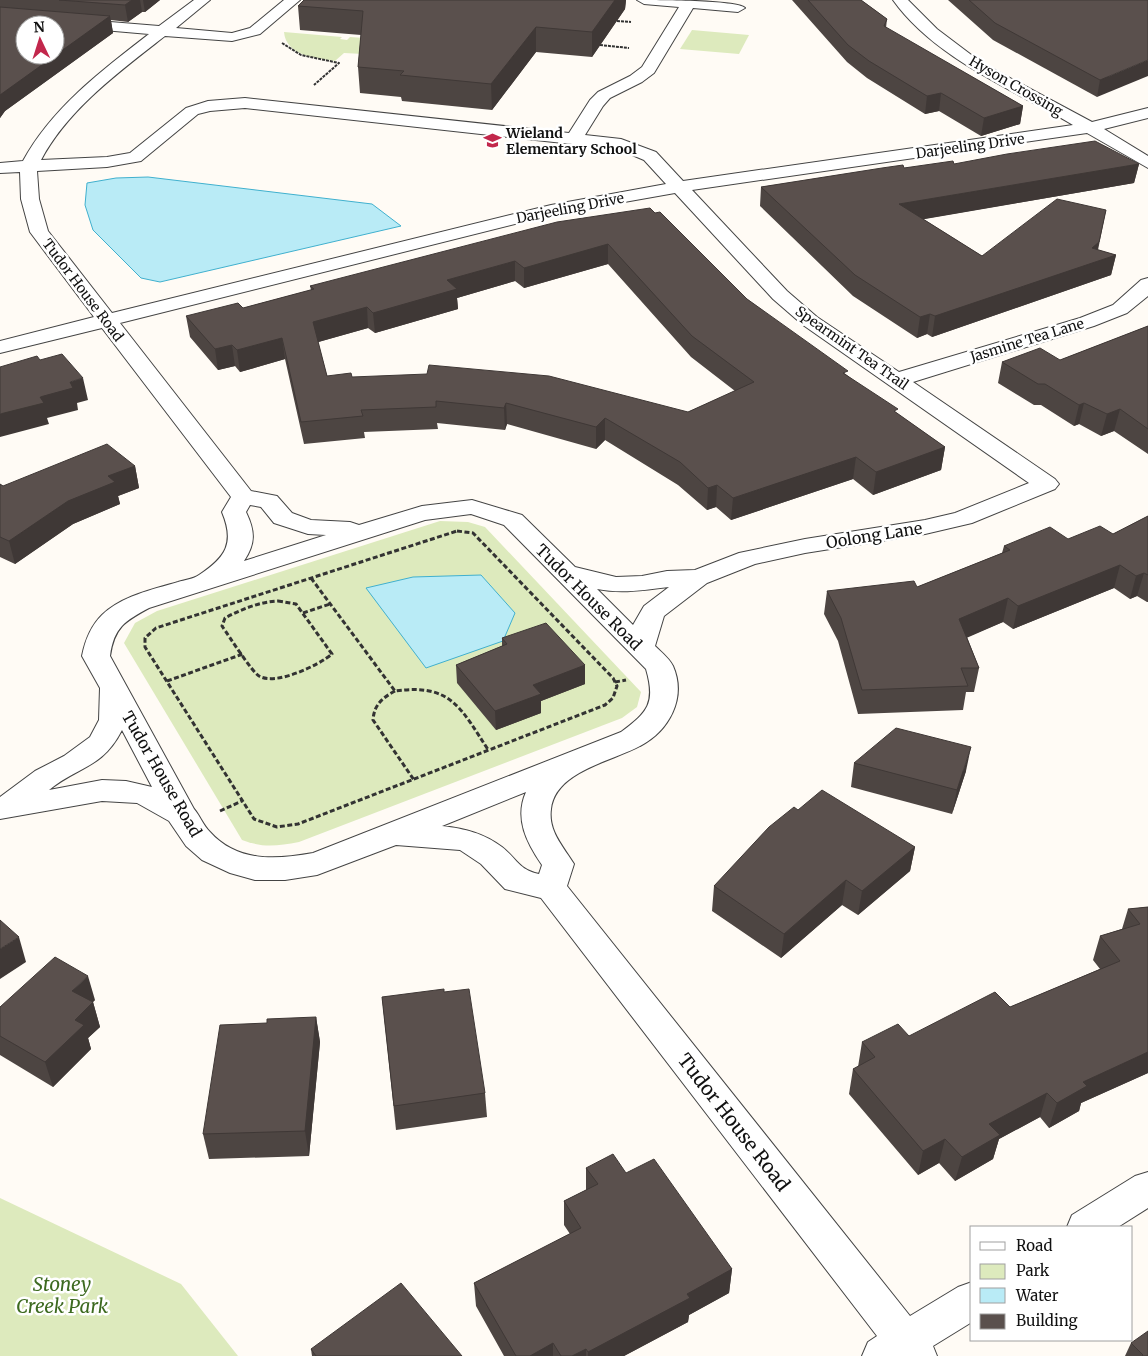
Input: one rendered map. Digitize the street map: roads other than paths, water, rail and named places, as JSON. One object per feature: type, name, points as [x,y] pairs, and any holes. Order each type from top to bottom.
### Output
[{"type":"street","name":"Tudor House Road","points":[[203,0],[68,111],[42,144],[30,166],[28,200],[39,232],[243,497],[270,501],[283,518],[308,527],[338,530],[377,527]]},
{"type":"street","points":[[0,18],[217,37],[246,35],[255,32],[292,0]]},
{"type":"street","points":[[644,0],[738,8]]},
{"type":"street","name":"Hyson Crossing","points":[[900,0],[932,32],[977,66],[1090,128]]},
{"type":"street","points":[[574,139],[596,103],[604,95],[636,79],[648,70],[688,4]]},
{"type":"street","name":"Spearmint Tea Trail","points":[[0,168],[121,160],[135,157],[192,111],[208,106],[245,103],[621,144],[650,156],[780,295],[810,321],[1047,484]]},
{"type":"street","name":"Darjeeling Drive","points":[[0,348],[551,210],[679,187],[1090,128],[1148,113]]},
{"type":"street","points":[[1090,128],[1148,163]]},
{"type":"street","name":"Jasmine Tea Lane","points":[[896,380],[1087,322],[1120,309],[1148,284]]},
{"type":"street","name":"Oolong Lane","points":[[565,572],[589,580],[616,585],[642,584],[699,576],[748,558],[805,546],[924,527],[963,518],[1047,484]]},
{"type":"street","name":"Tudor House Road","points":[[204,582],[230,563],[242,543],[243,529],[234,512],[243,497]]},
{"type":"street","name":"Tudor House Road","points":[[472,507],[513,520],[565,572],[659,666],[665,684],[664,704],[654,721],[631,739],[317,864],[281,870],[243,866],[219,857],[198,839],[182,814],[96,656],[103,628],[119,614],[140,602],[422,513],[472,507]]},
{"type":"street","name":"Oolong Lane","points":[[641,648],[643,628],[650,612],[662,601],[682,592],[699,576]]},
{"type":"street","points":[[7,805],[45,778],[74,763],[101,743],[113,720],[113,689]]},
{"type":"street","name":"Tudor House Road","points":[[551,888],[558,864],[540,840],[534,812],[543,789],[573,762]]},
{"type":"street","points":[[7,805],[56,800],[89,792],[124,790],[153,797],[182,814]]},
{"type":"street","name":"Tudor House Road","points":[[385,837],[428,835],[467,840],[492,856],[516,881],[551,888],[902,1351]]},
{"type":"street","points":[[1088,1226],[1148,1188]]},
{"type":"street","points":[[902,1351],[970,1301]]},
{"type":"water","points":[[148,177],[372,204],[401,226],[160,282],[141,278],[93,230],[85,205],[87,183],[116,178]]},
{"type":"water","points":[[481,575],[515,613],[503,641],[426,668],[366,588],[413,577]]},
{"type":"place","name":"Wieland Elementary School","points":[[492,141]]},
{"type":"park label","name":"Stoney Creek Park","points":[[62,1295]]}]
